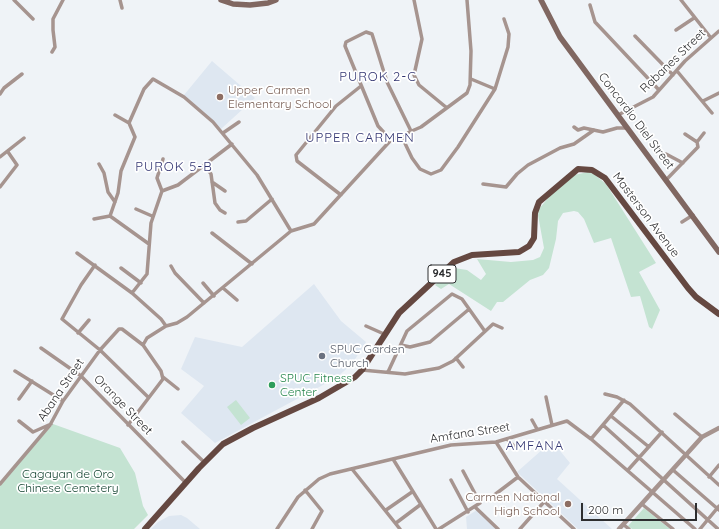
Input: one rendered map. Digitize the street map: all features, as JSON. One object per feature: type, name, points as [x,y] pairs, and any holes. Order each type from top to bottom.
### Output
[{"type":"main road","points":[[221,0],[233,4],[250,5],[268,3],[276,0]]},
{"type":"main road","name":"Concordio Diel Street","points":[[541,0],[560,37],[719,252]]},
{"type":"main road","name":"Masterson Avenue","points":[[145,529],[204,462],[224,444],[237,436],[320,398],[348,382],[362,370],[399,313],[460,259],[472,254],[519,252],[529,246],[534,238],[535,213],[539,202],[568,176],[582,168],[592,170],[605,178],[688,288],[696,297],[719,314]]},
{"type":"street","points":[[14,0],[32,19]]},
{"type":"street","points":[[52,52],[55,47],[52,30],[54,20],[63,0]]},
{"type":"street","points":[[120,0],[122,8]]},
{"type":"street","points":[[414,0],[422,39],[415,67],[415,78],[429,94],[448,108]]},
{"type":"street","points":[[178,389],[164,377],[143,345],[150,336],[166,326],[182,321],[291,231],[314,224],[391,140],[421,127],[467,93],[471,79],[471,36],[467,0]]},
{"type":"street","points":[[681,0],[711,38]]},
{"type":"street","points":[[590,5],[596,22],[660,90]]},
{"type":"street","points":[[676,30],[694,18]]},
{"type":"street","points":[[401,135],[412,158],[420,168],[431,174],[438,172],[454,153],[495,89],[508,47],[509,34],[504,19]]},
{"type":"street","name":"Rabanes Street","points":[[618,115],[645,102],[660,90],[673,75],[719,30]]},
{"type":"street","points":[[391,140],[378,126],[345,44],[368,32],[372,34],[387,82],[411,131]]},
{"type":"street","points":[[635,36],[673,75]]},
{"type":"street","points":[[677,71],[712,112]]},
{"type":"street","points":[[0,94],[4,88],[22,74]]},
{"type":"street","points":[[129,123],[144,89],[150,80],[155,79],[192,103],[223,133],[257,176],[291,231]]},
{"type":"street","points":[[471,79],[495,89]]},
{"type":"street","points":[[341,195],[297,161],[296,155],[336,106],[361,86]]},
{"type":"street","points":[[704,101],[719,93]]},
{"type":"street","points":[[110,216],[115,202],[121,171],[135,138],[129,123],[115,114]]},
{"type":"street","points":[[223,133],[239,122]]},
{"type":"street","points":[[574,127],[578,130],[584,128],[603,132],[617,128],[628,128]]},
{"type":"street","points":[[483,184],[506,187],[517,174],[528,165],[560,148],[574,144],[594,130]]},
{"type":"street","points":[[666,180],[698,147],[697,142],[704,133]]},
{"type":"street","points":[[685,134],[697,142]]},
{"type":"street","points":[[0,157],[24,138]]},
{"type":"street","points":[[162,191],[178,185],[232,144]]},
{"type":"street","points":[[0,188],[17,165],[8,152]]},
{"type":"street","points":[[666,154],[683,163]]},
{"type":"street","points":[[132,293],[147,274],[152,216],[162,191],[157,178],[163,159]]},
{"type":"street","points":[[99,164],[104,173],[108,192],[115,202]]},
{"type":"street","points":[[205,166],[209,171],[212,182],[215,203],[220,210],[225,213]]},
{"type":"street","points":[[212,182],[225,191]]},
{"type":"street","points":[[238,222],[246,222],[272,199]]},
{"type":"street","points":[[136,209],[152,216]]},
{"type":"street","points":[[682,222],[693,215]]},
{"type":"street","points":[[94,220],[110,216],[149,244]]},
{"type":"street","points":[[212,233],[252,264]]},
{"type":"street","points":[[76,253],[95,265],[132,293],[162,319],[166,326]]},
{"type":"street","points":[[95,265],[62,317],[63,321],[100,350],[148,397]]},
{"type":"street","points":[[171,266],[175,273],[204,303]]},
{"type":"street","points":[[121,268],[141,283]]},
{"type":"street","points":[[203,283],[214,296]]},
{"type":"street","points":[[223,288],[237,300]]},
{"type":"street","points":[[388,372],[408,331],[452,294],[462,299],[468,310],[484,330]]},
{"type":"street","points":[[401,345],[410,347],[427,344],[452,321],[468,310]]},
{"type":"street","points":[[78,333],[89,320]]},
{"type":"street","points":[[362,370],[405,374],[422,372],[444,366],[456,358],[484,330],[493,324],[502,328]]},
{"type":"street","points":[[366,326],[384,334]]},
{"type":"street","name":"Abana Street","points":[[0,482],[51,424],[63,400],[100,350],[121,329],[143,345]]},
{"type":"street","name":"Orange Street","points":[[41,348],[82,376],[186,483]]},
{"type":"street","points":[[456,358],[463,367]]},
{"type":"street","points":[[15,370],[63,400]]},
{"type":"street","points":[[128,425],[148,397],[160,385],[164,377]]},
{"type":"street","points":[[19,399],[32,381]]},
{"type":"street","points":[[605,394],[624,400],[662,432],[719,485]]},
{"type":"street","points":[[546,397],[552,425]]},
{"type":"street","points":[[624,400],[591,439],[695,529]]},
{"type":"street","points":[[676,414],[702,437]]},
{"type":"street","points":[[611,416],[648,447]]},
{"type":"street","points":[[532,420],[537,429]]},
{"type":"street","points":[[19,421],[33,432],[51,424]]},
{"type":"street","name":"Amfana Street","points":[[277,529],[292,506],[305,490],[323,477],[451,445],[496,442],[567,421],[591,439]]},
{"type":"street","points":[[603,425],[718,529]]},
{"type":"street","points":[[619,529],[643,505],[702,437],[719,428]]},
{"type":"street","points":[[628,470],[662,432]]},
{"type":"street","points":[[507,439],[515,447]]},
{"type":"street","points":[[183,442],[204,462]]},
{"type":"street","points":[[496,442],[518,477],[574,529]]},
{"type":"street","points":[[393,459],[420,505],[437,529],[468,512],[480,502],[463,471]]},
{"type":"street","points":[[709,477],[719,465]]},
{"type":"street","points":[[352,469],[400,529]]},
{"type":"street","points":[[673,470],[718,508],[700,529]]},
{"type":"street","points":[[493,496],[518,477]]},
{"type":"street","points":[[451,480],[468,512]]},
{"type":"street","points":[[305,490],[322,511],[312,529]]},
{"type":"street","points":[[386,510],[412,492]]},
{"type":"street","points":[[520,529],[544,502]]},
{"type":"street","points":[[396,523],[420,505]]},
{"type":"street","points":[[643,505],[673,529]]},
{"type":"street","points":[[475,507],[498,529]]},
{"type":"street","points":[[624,525],[629,529]]},
{"type":"shaded area","name":"Upper Carmen Elementary School","points":[[212,61],[255,98],[221,129],[184,95]]},
{"type":"shaded area","points":[[314,284],[341,321],[366,342],[352,364],[336,378],[215,443],[181,413],[204,386],[181,369],[195,337],[242,347]]},
{"type":"shaded area","name":"Carmen National High School","points":[[552,441],[570,463],[557,479],[612,529],[578,529],[517,472]]},
{"type":"shaded area","points":[[477,510],[496,529],[467,529],[466,517]]},
{"type":"shaded area","points":[[181,515],[200,529],[151,529],[158,522],[169,516]]},
{"type":"green space","points":[[588,172],[594,174],[606,184],[656,263],[639,272],[660,310],[652,329],[649,327],[640,296],[631,297],[611,238],[594,243],[584,219],[578,212],[574,211],[563,213],[558,221],[556,239],[549,268],[543,275],[530,280],[503,302],[497,302],[491,311],[449,284],[441,289],[435,285],[454,268],[467,270],[481,280],[486,274],[477,259],[511,262],[533,260],[540,257],[544,248],[538,215],[539,209],[553,192],[574,175]]},
{"type":"green space","points":[[236,400],[250,418],[241,425],[227,407]]},
{"type":"green space","name":"Cagayan de Oro Chinese Cemetery","points":[[53,424],[120,448],[135,473],[143,506],[148,515],[134,529],[0,529],[0,485]]},
{"type":"green space","points":[[644,508],[670,529],[632,529],[628,526]]},
{"type":"place","name":"Upper Carmen Elementary School","points":[[220,97]]},
{"type":"place","name":"SPUC Garden Church","points":[[322,356]]},
{"type":"place","name":"SPUC Fitness Center","points":[[272,385]]},
{"type":"place","name":"Carmen National High School","points":[[568,504]]},
{"type":"district","name":"PUROK 2-C","points":[[378,77]]},
{"type":"district","name":"UPPER CARMEN","points":[[360,138]]},
{"type":"district","name":"PUROK 5-B","points":[[174,167]]},
{"type":"district","name":"AMFANA","points":[[535,446]]}]
